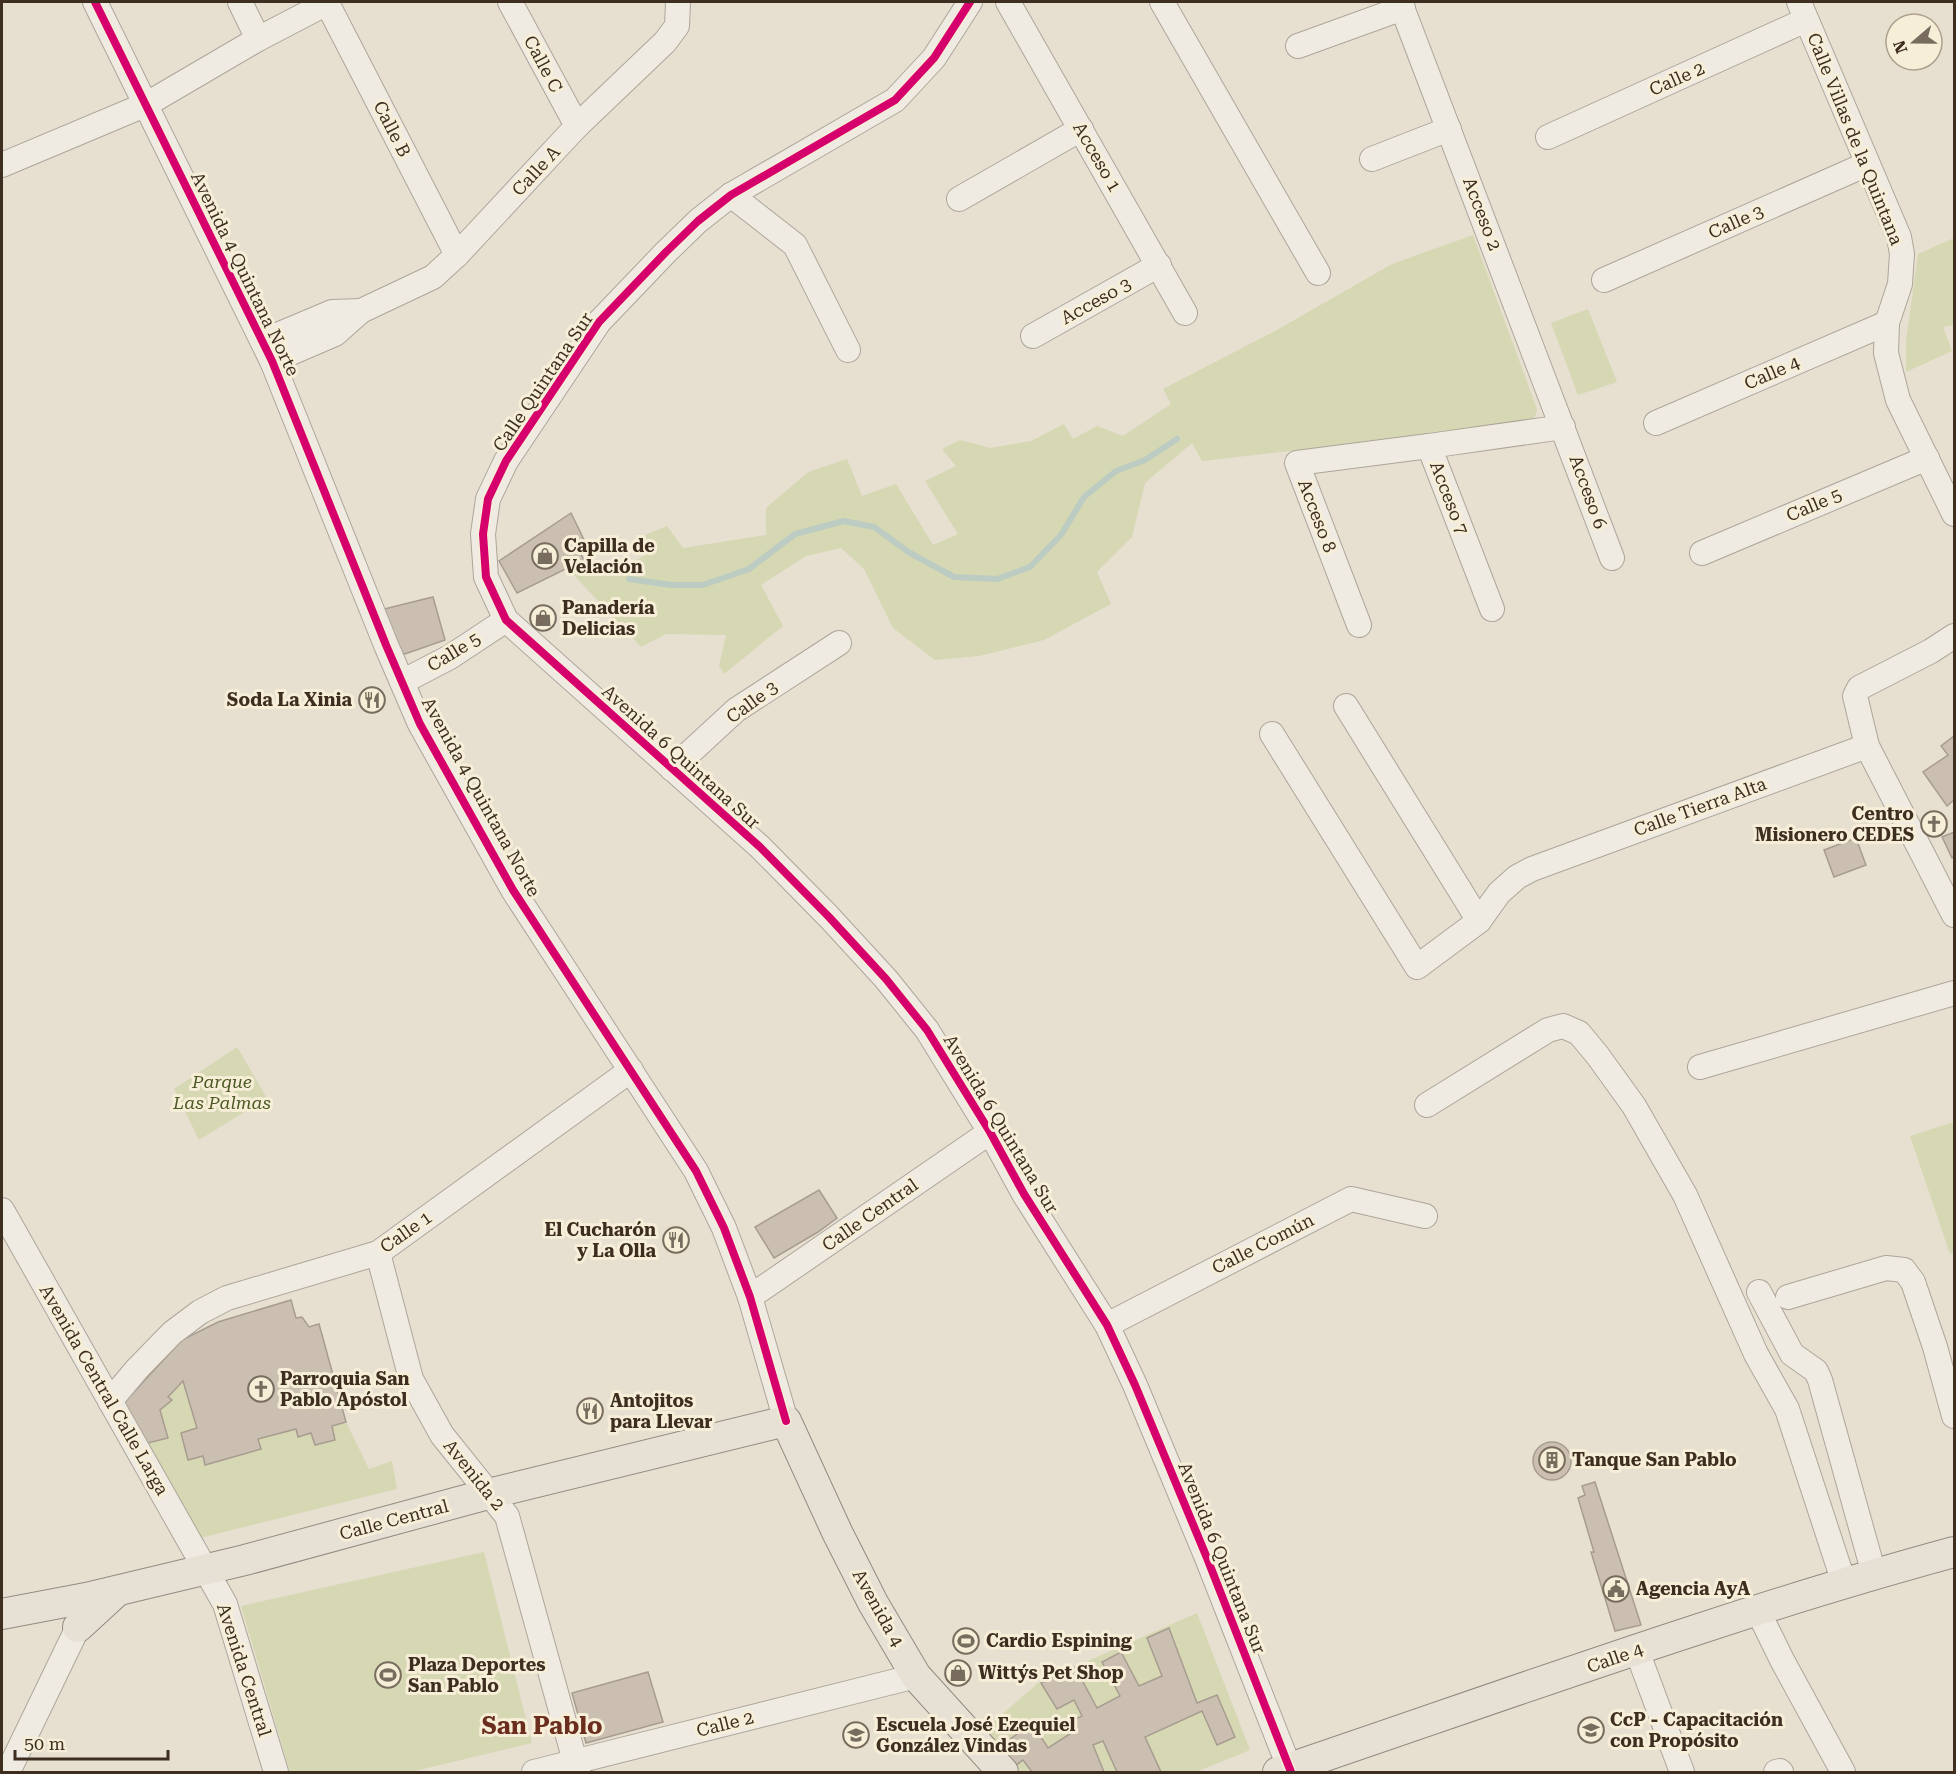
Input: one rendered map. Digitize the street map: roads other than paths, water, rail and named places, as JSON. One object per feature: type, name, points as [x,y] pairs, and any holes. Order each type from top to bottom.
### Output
[{"type":"main road","name":"Calle Central","points":[[2,1614],[86,1598],[206,1569],[488,1494],[786,1421]]},
{"type":"main road","name":"Avenida 4","points":[[786,1421],[837,1532],[873,1602],[916,1676],[1003,1773]]},
{"type":"main road","name":"Calle 4","points":[[1287,1771],[1758,1611],[1844,1583],[1954,1552]]},
{"type":"main road","points":[[78,1627],[119,1590]]},
{"type":"street","points":[[95,2],[147,104]]},
{"type":"street","points":[[240,2],[258,39]]},
{"type":"street","name":"Calle C","points":[[510,2],[577,126]]},
{"type":"street","name":"Calle A","points":[[268,351],[336,334],[362,311],[433,277],[458,255],[577,126],[665,42],[677,26],[678,2]]},
{"type":"street","name":"Calle Quintana Sur","points":[[506,620],[486,577],[483,534],[488,499],[506,461],[599,322],[698,221],[731,195],[895,100],[934,58],[970,2]]},
{"type":"street","name":"Acceso 1","points":[[1008,2],[1185,313]]},
{"type":"street","points":[[1162,2],[1318,273]]},
{"type":"street","points":[[2,165],[147,104],[258,39],[327,3]]},
{"type":"street","name":"Calle B","points":[[327,3],[458,255]]},
{"type":"street","points":[[1298,46],[1401,5]]},
{"type":"street","name":"Acceso 2","points":[[1401,5],[1563,427]]},
{"type":"street","name":"Calle 2","points":[[1548,136],[1802,11]]},
{"type":"street","name":"Calle Villas de la Quintana","points":[[1802,11],[1899,237],[1902,254],[1900,284],[1887,323],[1886,353],[1898,400],[1954,514]]},
{"type":"street","name":"Avenida 4 Quintana Norte","points":[[147,104],[268,351],[420,724],[513,890],[696,1172],[724,1228],[750,1297],[786,1421]]},
{"type":"street","points":[[959,199],[1082,129]]},
{"type":"street","points":[[1372,159],[1449,129]]},
{"type":"street","name":"Calle 3","points":[[1604,280],[1867,164]]},
{"type":"street","points":[[731,195],[795,245],[848,350]]},
{"type":"street","name":"Acceso 3","points":[[1033,336],[1159,266]]},
{"type":"street","name":"Calle 4","points":[[1656,423],[1887,323]]},
{"type":"street","name":"Acceso 7","points":[[1492,609],[1429,446],[1563,427]]},
{"type":"street","name":"Acceso 6","points":[[1563,427],[1612,558]]},
{"type":"street","name":"Acceso 8","points":[[1359,626],[1297,463],[1429,446]]},
{"type":"street","name":"Calle 5","points":[[1702,553],[1927,458]]},
{"type":"street","name":"Calle 5","points":[[402,682],[450,657],[506,620]]},
{"type":"street","name":"Avenida 6 Quintana Sur","points":[[506,620],[760,847],[830,916],[886,979],[927,1030],[990,1132],[1024,1194],[1107,1325],[1144,1406],[1287,1771]]},
{"type":"street","points":[[1954,636],[1931,651],[1859,688],[1855,696],[1868,746],[1954,915]]},
{"type":"street","name":"Calle 3","points":[[672,769],[736,710],[839,643]]},
{"type":"street","points":[[1346,706],[1479,921]]},
{"type":"street","name":"Calle Tierra Alta","points":[[1272,734],[1417,967],[1479,921],[1499,893],[1517,877],[1532,869],[1868,746]]},
{"type":"street","points":[[1700,1067],[1954,993]]},
{"type":"street","points":[[1427,1105],[1548,1030],[1563,1026],[1579,1033],[1634,1106],[1684,1195],[1756,1354],[1787,1409],[1844,1583]]},
{"type":"street","name":"Calle 1","points":[[110,1401],[158,1348],[200,1312],[227,1299],[378,1252],[631,1070]]},
{"type":"street","name":"Calle Central","points":[[750,1297],[990,1132]]},
{"type":"street","name":"Calle Común","points":[[1107,1325],[1351,1199],[1425,1216]]},
{"type":"street","name":"Avenida Central Calle Larga","points":[[2,1210],[206,1569]]},
{"type":"street","name":"Avenida 2","points":[[378,1252],[411,1379],[442,1436],[507,1516],[577,1767]]},
{"type":"street","points":[[1788,1297],[1886,1268],[1904,1269],[1913,1282],[1935,1347],[1954,1416]]},
{"type":"street","points":[[1759,1292],[1792,1354],[1816,1371],[1820,1380],[1874,1574]]},
{"type":"street","name":"Avenida Central","points":[[206,1569],[225,1604],[276,1773]]},
{"type":"street","points":[[8,1773],[78,1627],[86,1598]]},
{"type":"street","points":[[1758,1611],[1843,1773]]},
{"type":"street","points":[[1637,1651],[1682,1773]]},
{"type":"street","name":"Calle 2","points":[[534,1773],[577,1767],[916,1676]]},
{"type":"street","points":[[1776,1773],[1781,1773]]},
{"type":"waterway","points":[[629,579],[671,585],[703,585],[749,569],[795,534],[844,521],[874,527],[910,553],[954,577],[997,579],[1030,567],[1061,535],[1084,497],[1116,471],[1145,460],[1177,439]]},
{"type":"place","name":"Capilla de Velación","points":[[545,556]]},
{"type":"place","name":"Panadería Delicias","points":[[543,618]]},
{"type":"place","name":"Soda La Xinia","points":[[372,700]]},
{"type":"place","name":"Centro Misionero CEDES","points":[[1934,824]]},
{"type":"place","name":"El Cucharón y La Olla","points":[[676,1240]]},
{"type":"place","name":"Parroquia San Pablo Apóstol","points":[[261,1389]]},
{"type":"place","name":"Antojitos para Llevar","points":[[590,1411]]},
{"type":"place","name":"Tanque San Pablo","points":[[1552,1460]]},
{"type":"place","name":"Agencia AyA","points":[[1616,1589]]},
{"type":"place","name":"Cardio Espining","points":[[966,1641]]},
{"type":"place","name":"Witty´s Pet Shop","points":[[958,1673]]},
{"type":"place","name":"Plaza Deportes San Pablo","points":[[388,1675]]},
{"type":"place","name":"CcP - Capacitación con Propósito","points":[[1591,1730]]},
{"type":"place","name":"Escuela José Ezequiel González Vindas","points":[[856,1735]]},
{"type":"district","name":"San Pablo","points":[[542,1726]]},
{"type":"park label","name":"Parque Las Palmas","points":[[222,1092]]}]
